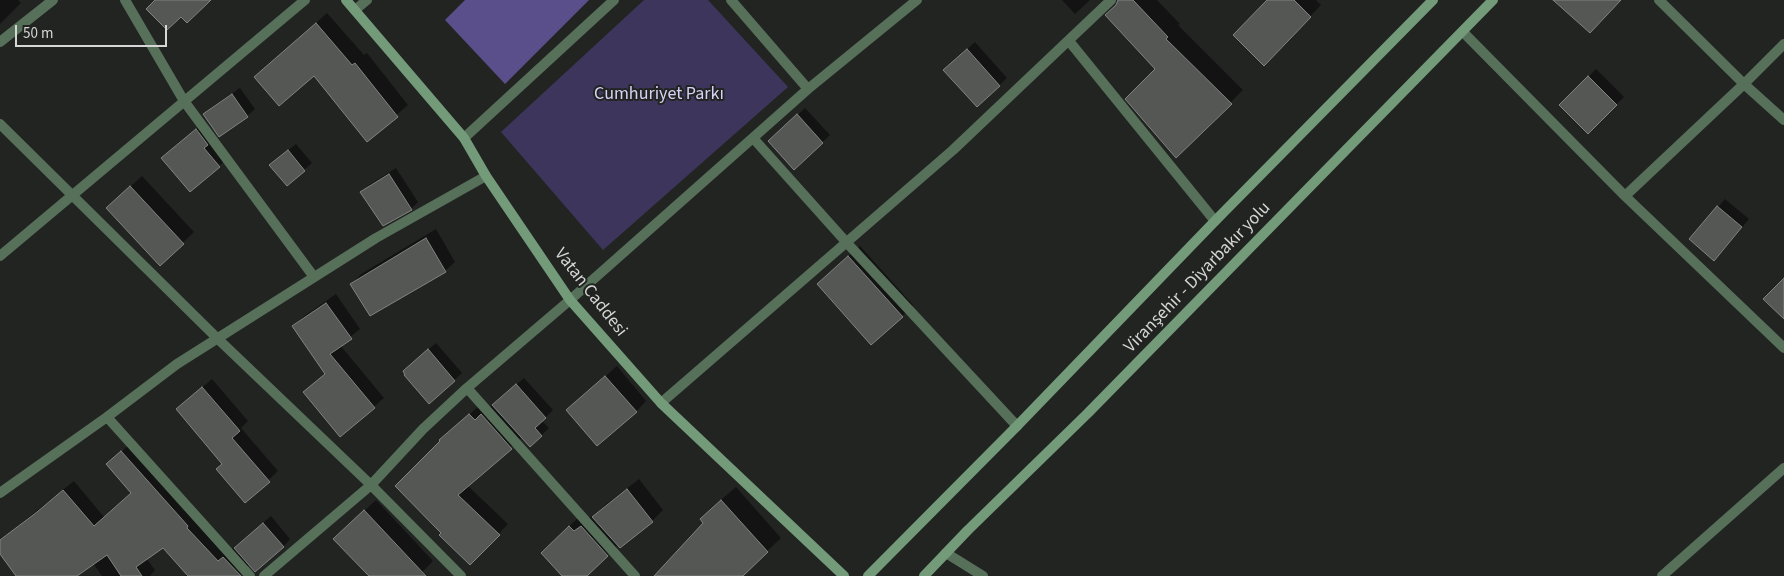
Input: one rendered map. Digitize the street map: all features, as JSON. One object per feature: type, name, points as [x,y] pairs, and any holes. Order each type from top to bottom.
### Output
[{"type":"main road","name":"Vatan Caddesi","points":[[346,0],[464,138],[486,176],[570,300],[661,403],[844,576]]},
{"type":"main road","name":"Viranşehir - Diyarbakır yolu","points":[[868,576],[1018,426],[1215,221],[1433,0]]},
{"type":"main road","name":"Viranşehir - Diyarbakır yolu","points":[[924,576],[1096,406],[1493,0]]},
{"type":"street","points":[[0,42],[53,0]]},
{"type":"street","points":[[125,0],[184,101],[314,277]]},
{"type":"street","points":[[0,256],[305,0]]},
{"type":"street","points":[[355,10],[367,0]]},
{"type":"street","points":[[464,138],[614,0]]},
{"type":"street","points":[[731,0],[808,89]]},
{"type":"street","points":[[264,576],[370,485],[423,429],[467,388],[570,300],[808,89],[917,0]]},
{"type":"street","points":[[661,403],[953,150],[1111,0]]},
{"type":"street","points":[[1659,0],[1744,84],[1784,120]]},
{"type":"street","points":[[1463,32],[1625,196],[1784,348]]},
{"type":"street","points":[[1069,41],[1215,221]]},
{"type":"street","points":[[1625,196],[1784,44]]},
{"type":"street","points":[[0,124],[461,576]]},
{"type":"street","points":[[753,138],[847,243],[1018,426]]},
{"type":"street","points":[[0,492],[107,417],[177,364],[376,238],[486,176]]},
{"type":"street","points":[[467,388],[636,576]]},
{"type":"street","points":[[107,417],[250,576]]},
{"type":"street","points":[[1662,576],[1784,468]]},
{"type":"street","points":[[946,553],[983,576]]},
{"type":"green space","name":"Cumhuriyet Parkı","points":[[644,0],[708,0],[788,87],[603,250],[501,132]]},
{"type":"shaded area","points":[[465,0],[589,0],[505,84],[445,20]]},
{"type":"building","points":[[155,0],[211,0],[187,23],[181,17],[167,30],[146,9]]},
{"type":"building","points":[[1118,0],[1133,0],[1168,37],[1166,39],[1232,104],[1176,158],[1125,99],[1155,69],[1105,15],[1116,5]]},
{"type":"building","points":[[1267,0],[1294,0],[1311,17],[1264,66],[1233,35]]},
{"type":"building","points":[[1553,0],[1621,0],[1590,33]]},
{"type":"building","points":[[316,23],[352,65],[355,63],[398,117],[367,142],[314,76],[279,106],[254,77]]},
{"type":"building","points":[[967,49],[1000,86],[977,107],[943,70]]},
{"type":"building","points":[[1588,76],[1617,105],[1588,134],[1559,105]]},
{"type":"building","points":[[232,94],[248,117],[219,137],[203,114]]},
{"type":"building","points":[[797,114],[823,143],[794,170],[768,141]]},
{"type":"building","points":[[196,129],[208,145],[204,148],[220,167],[190,192],[161,158]]},
{"type":"building","points":[[288,150],[305,171],[287,186],[269,165]]},
{"type":"building","points":[[389,174],[412,210],[383,226],[360,192]]},
{"type":"building","points":[[130,186],[184,244],[160,266],[106,208]]},
{"type":"building","points":[[1717,206],[1742,227],[1714,261],[1689,239]]},
{"type":"building","points":[[426,238],[446,272],[370,316],[350,284]]},
{"type":"building","points":[[848,256],[903,317],[871,345],[817,284]]},
{"type":"building","points":[[1784,278],[1784,319],[1763,299]]},
{"type":"building","points":[[326,303],[352,339],[330,354],[375,408],[340,437],[303,392],[325,374],[292,326]]},
{"type":"building","points":[[428,349],[455,381],[429,404],[404,375],[403,371]]},
{"type":"building","points":[[605,376],[637,412],[597,446],[566,410]]},
{"type":"building","points":[[516,384],[546,418],[535,428],[542,436],[530,447],[492,405]]},
{"type":"building","points":[[202,387],[240,431],[232,438],[270,482],[245,503],[216,469],[222,464],[176,409]]},
{"type":"building","points":[[469,414],[475,420],[481,414],[512,449],[458,495],[500,535],[470,565],[439,535],[441,533],[395,486],[439,440]]},
{"type":"building","points":[[121,451],[218,561],[223,557],[241,576],[188,576],[163,548],[136,567],[142,576],[121,576],[107,555],[77,576],[16,576],[0,554],[0,540],[63,490],[94,526],[131,493],[106,464]]},
{"type":"building","points":[[627,489],[653,522],[620,548],[592,517]]},
{"type":"building","points":[[721,500],[768,552],[743,576],[654,576],[703,523],[700,519]]},
{"type":"building","points":[[364,510],[426,576],[369,576],[333,539]]},
{"type":"building","points":[[263,523],[284,547],[255,572],[234,548]]},
{"type":"building","points":[[569,526],[574,531],[581,526],[608,556],[587,576],[562,576],[541,553]]}]
